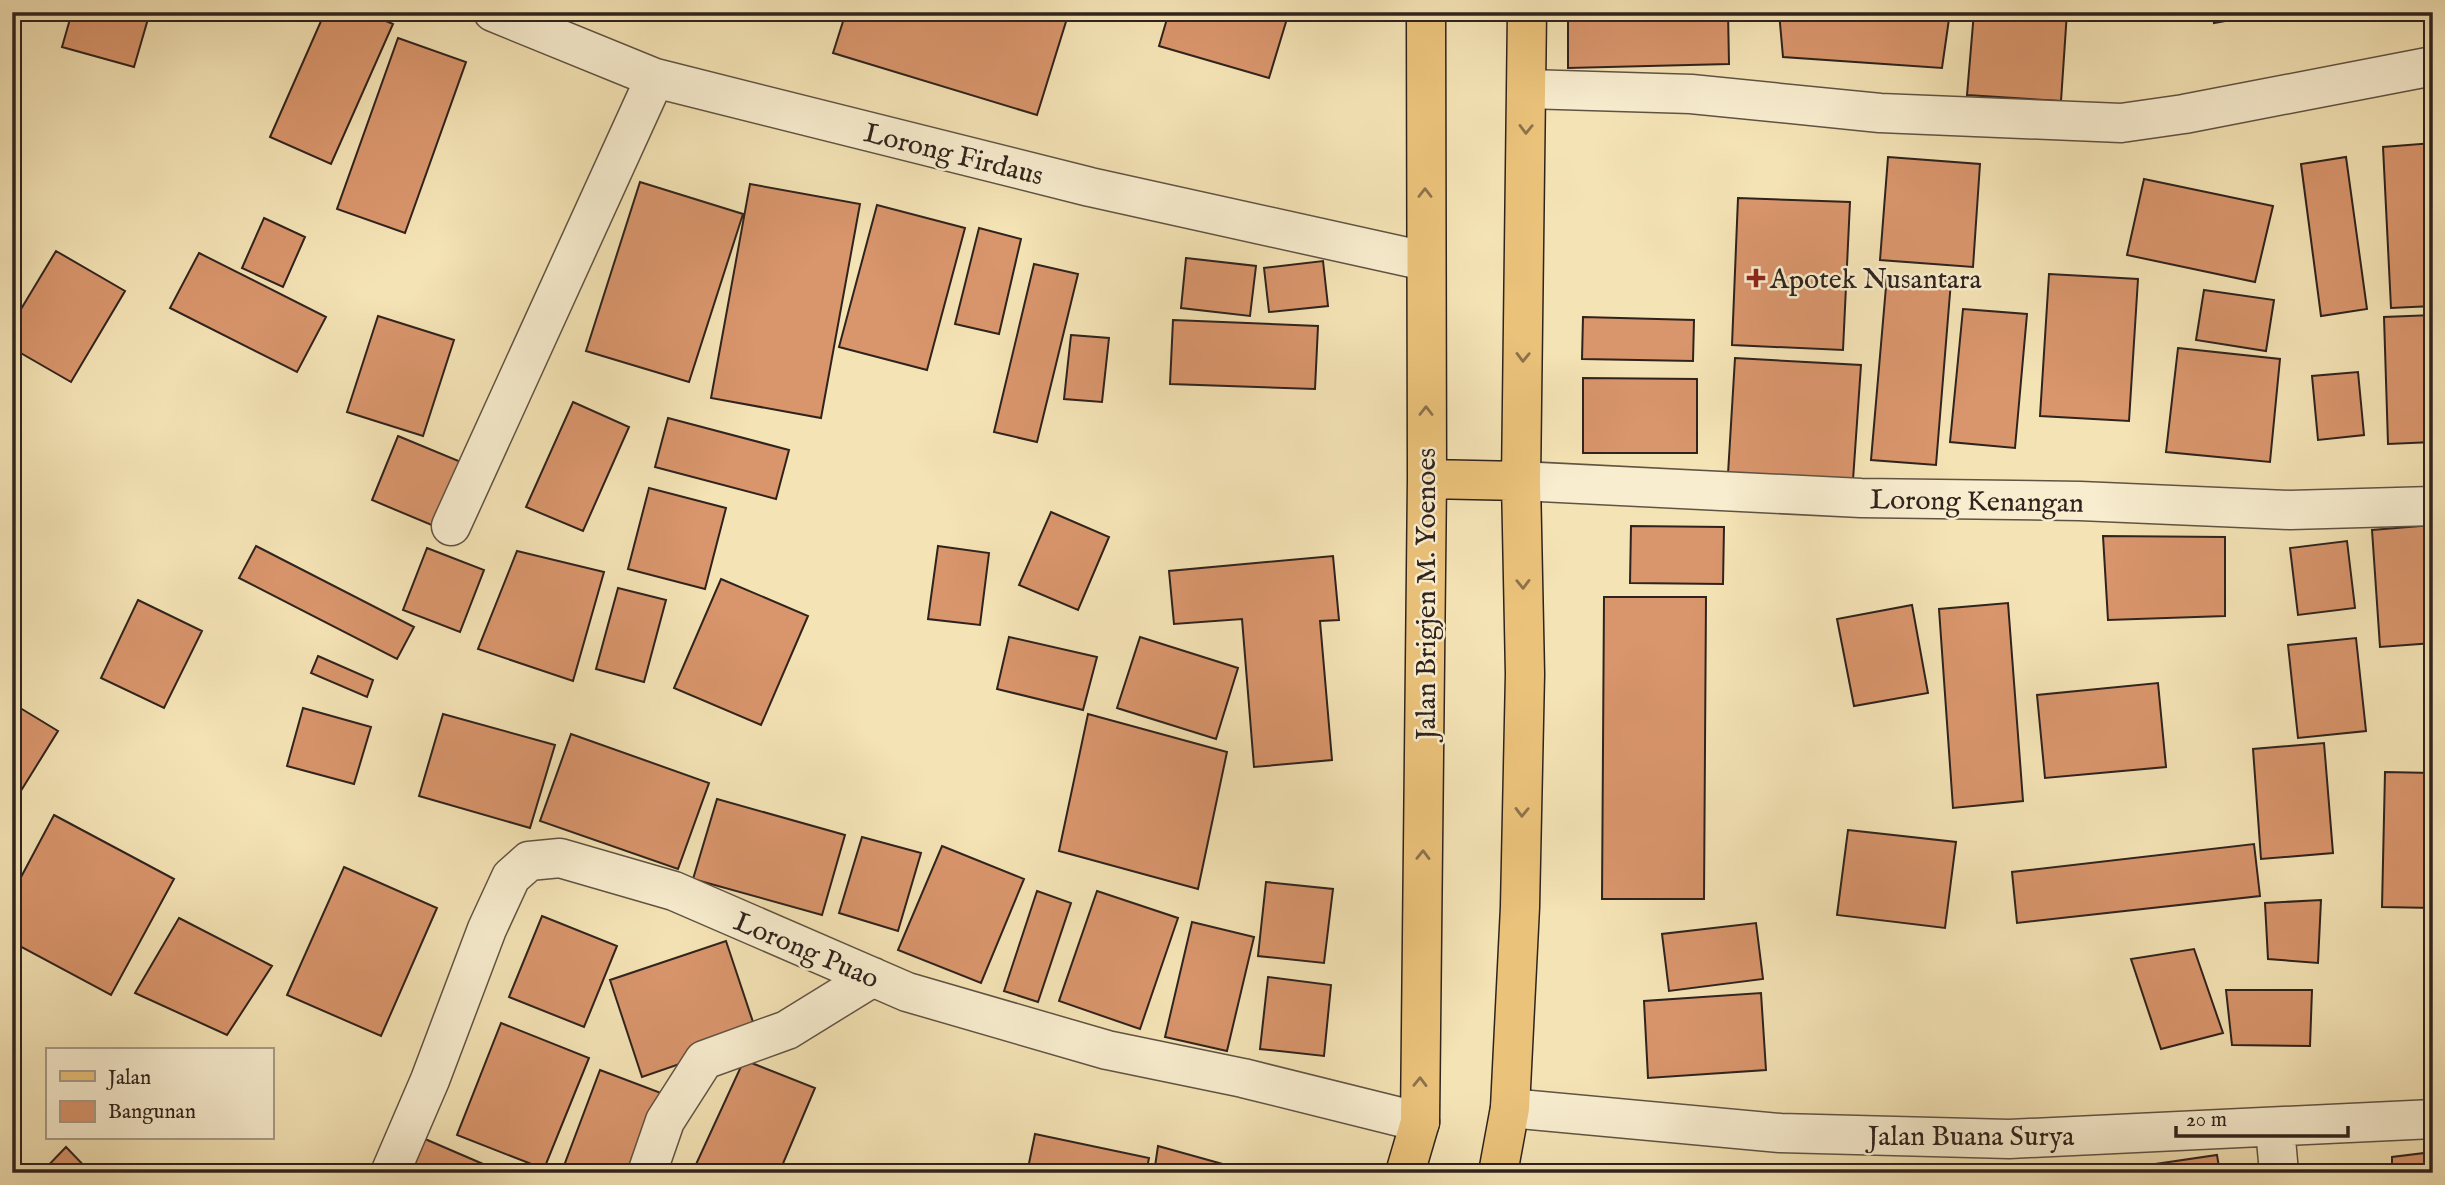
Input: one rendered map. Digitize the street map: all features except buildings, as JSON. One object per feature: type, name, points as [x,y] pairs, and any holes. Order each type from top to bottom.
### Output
[{"type":"main road","name":"Jalan Brigjen M. Yoenoes","points":[[1405,1173],[1420,1122],[1427,479],[1426,12]]},
{"type":"main road","points":[[1498,1173],[1510,1108],[1520,907],[1525,688],[1521,481],[1527,12]]},
{"type":"main road","points":[[1427,479],[1521,481]]},
{"type":"street","name":"Lorong Firdaus","points":[[493,12],[655,78],[1090,187],[1425,261]]},
{"type":"street","points":[[1527,89],[1691,94],[1880,113],[2121,123],[2185,114],[2433,66]]},
{"type":"street","points":[[452,526],[655,78]]},
{"type":"street","name":"Lorong Kenangan","points":[[1521,481],[1861,498],[2080,500],[2290,510],[2433,506]]},
{"type":"street","name":"Lorong Puao","points":[[390,1173],[430,1080],[487,929],[511,877],[529,861],[560,858],[674,891],[873,978],[932,1000],[1107,1050],[1243,1078],[1420,1122]]},
{"type":"street","points":[[647,1173],[665,1121],[704,1060],[787,1030],[873,978]]},
{"type":"street","name":"Jalan Buana Surya","points":[[1510,1108],[1780,1133],[2009,1139],[2433,1119]]},
{"type":"street","points":[[2275,1128],[2279,1173]]},
{"type":"place","name":"Apotek Nusantara","points":[[1756,278]]}]
